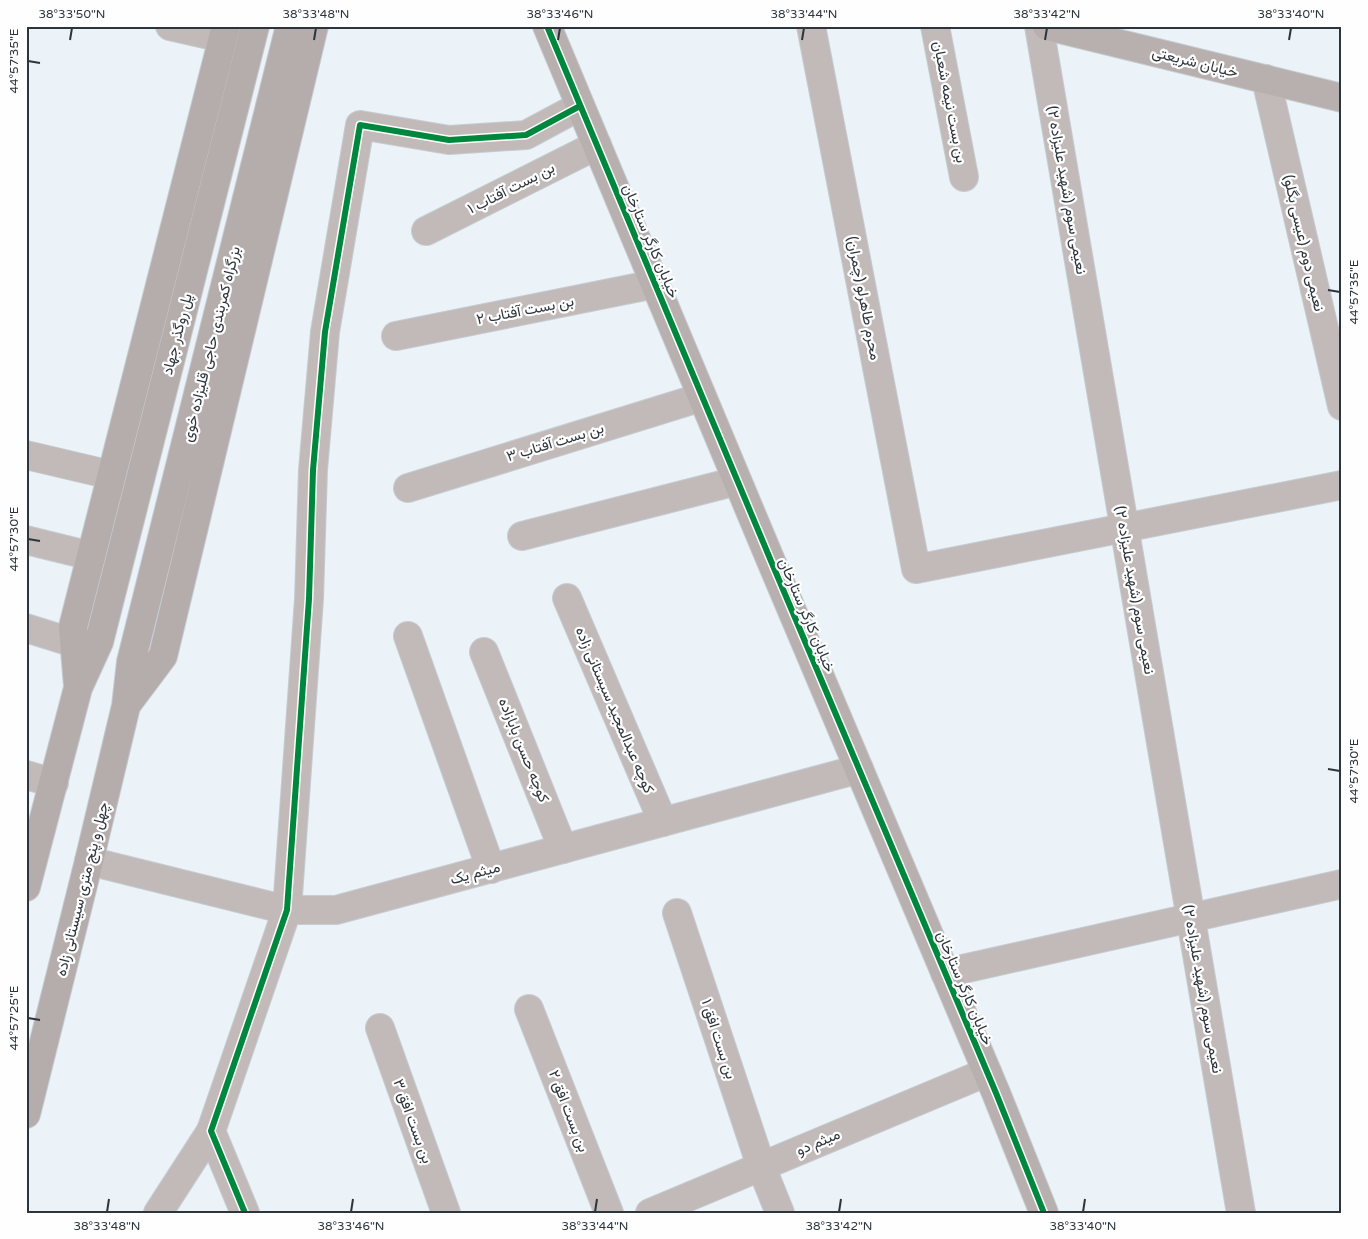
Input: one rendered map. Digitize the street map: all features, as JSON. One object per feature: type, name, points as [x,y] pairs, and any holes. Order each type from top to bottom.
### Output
[{"type":"highway","name":"پل روگذر جهاد","points":[[87,642],[255,26]]},
{"type":"highway","name":"بزرگراه کمربندی حاجی قلیزاده خوی","points":[[132,662],[290,26]]},
{"type":"highway","points":[[126,706],[163,656],[314,26]]},
{"type":"highway","points":[[26,887],[78,688],[87,642],[73,627],[224,32]]},
{"type":"highway","name":"چهل و پنج متری سیستانی زاده","points":[[26,1114],[126,706],[132,662]]},
{"type":"street","points":[[170,26],[224,32]]},
{"type":"street","name":"خیابان کارگر ستارخان","points":[[547,26],[1044,1213]]},
{"type":"street","name":"محرم طاهرلو (چمران)","points":[[811,26],[916,569],[1124,528]]},
{"type":"street","name":"بن بست نیمه شعبان","points":[[935,26],[964,177]]},
{"type":"street","name":"نعیمی سوم (شهید علیزاده ۲)","points":[[1039,26],[1241,1213]]},
{"type":"street","name":"خیابان شریعتی","points":[[1047,26],[1342,98]]},
{"type":"street","name":"نعیمی دوم (عیسی بگلو)","points":[[1266,79],[1342,406]]},
{"type":"street","points":[[158,1213],[211,1131],[287,910],[309,599],[313,470],[325,332],[360,125],[449,140],[526,135],[580,106]]},
{"type":"street","name":"بن بست آفتاب ۱","points":[[426,231],[597,145]]},
{"type":"street","name":"بن بست آفتاب ۲","points":[[396,336],[655,284]]},
{"type":"street","name":"بن بست آفتاب ۳","points":[[408,488],[702,397]]},
{"type":"street","points":[[26,455],[111,475]]},
{"type":"street","points":[[522,536],[737,480]]},
{"type":"street","points":[[1124,528],[1342,485]]},
{"type":"street","points":[[26,540],[91,556]]},
{"type":"street","name":"کوچه عبدالمجید سیستانی زاده","points":[[567,598],[663,822]]},
{"type":"street","points":[[26,628],[87,642]]},
{"type":"street","points":[[408,636],[491,869]]},
{"type":"street","name":"کوچه حسن بابازاده","points":[[484,652],[563,849]]},
{"type":"street","name":"میثم یک","points":[[89,861],[287,910],[336,910],[859,769]]},
{"type":"street","points":[[26,775],[54,783]]},
{"type":"street","points":[[945,973],[1342,884]]},
{"type":"street","name":"بن بست افق ۱","points":[[677,913],[761,1166],[780,1213]]},
{"type":"street","name":"بن بست افق ۲","points":[[529,1009],[609,1213]]},
{"type":"street","name":"بن بست افق ۳","points":[[380,1028],[446,1213]]},
{"type":"street","name":"میثم دو","points":[[650,1213],[986,1072]]},
{"type":"street","points":[[211,1131],[244,1213]]},
{"type":"cycle path","points":[[547,26],[996,1093],[1044,1213]]},
{"type":"cycle path","points":[[245,1213],[211,1131],[287,910],[309,599],[313,470],[325,332],[360,125],[449,140],[526,135],[580,106]]}]
